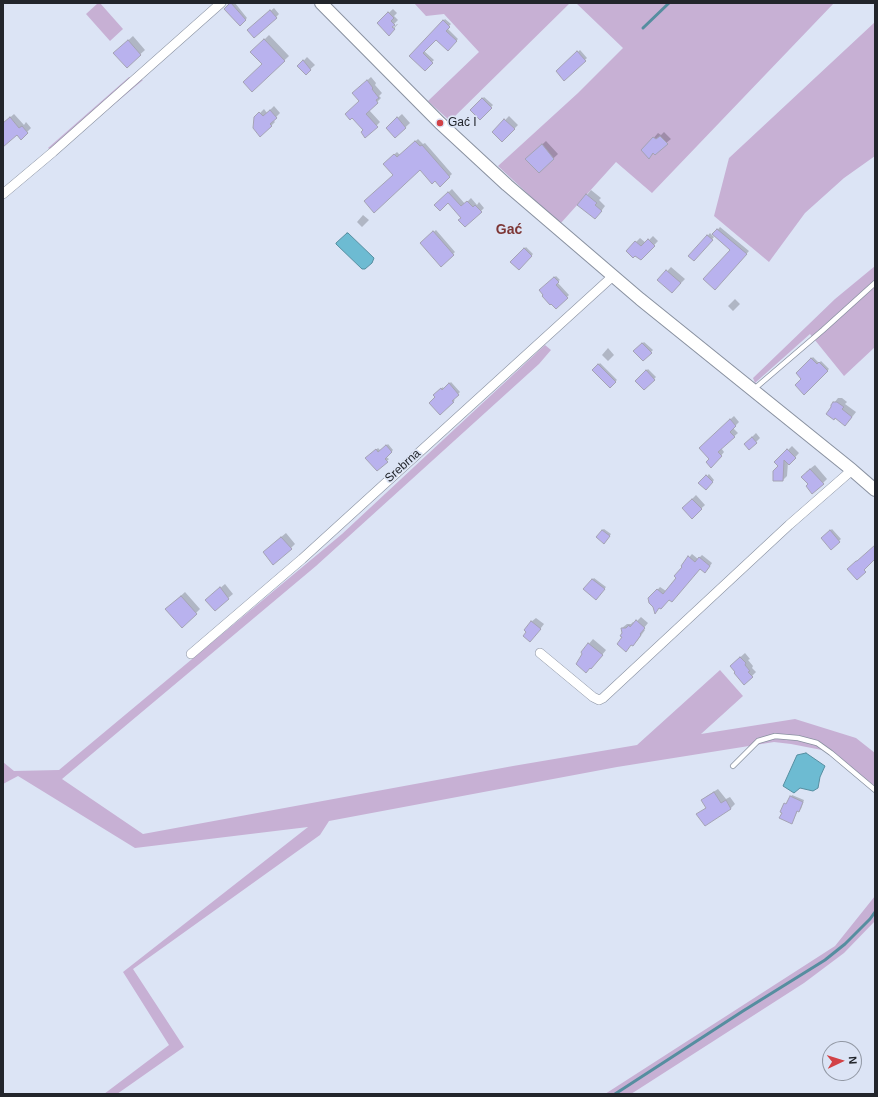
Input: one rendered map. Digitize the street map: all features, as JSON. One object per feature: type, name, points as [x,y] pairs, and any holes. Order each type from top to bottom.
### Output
[{"type":"street","points":[[3,194],[53,152],[221,3]]},
{"type":"street","points":[[321,3],[440,123],[507,185],[613,276],[875,490]]},
{"type":"street","name":"Srebrna","points":[[191,654],[302,559],[613,276]]},
{"type":"street","points":[[540,652],[593,697],[598,700],[603,698],[852,470]]},
{"type":"lane","points":[[753,391],[875,282]]},
{"type":"lane","points":[[733,766],[758,740],[775,736],[798,738],[817,743],[875,790]]},
{"type":"shaded area","points":[[98,3],[100,3],[123,29],[110,41],[86,14]]},
{"type":"shaded area","points":[[414,3],[570,3],[450,121],[428,101],[479,52],[444,14],[426,16]]},
{"type":"shaded area","points":[[576,3],[834,3],[652,193],[616,162],[560,224],[498,166],[578,93],[623,48]]},
{"type":"shaded area","points":[[875,22],[875,156],[844,178],[805,213],[769,262],[714,216],[729,158]]},
{"type":"shaded area","points":[[129,77],[143,80],[55,154],[48,148]]},
{"type":"shaded area","points":[[875,266],[875,347],[844,376],[810,334],[755,383],[753,378],[835,299]]},
{"type":"shaded area","points":[[545,345],[551,350],[539,364],[316,566],[62,779],[143,834],[513,766],[637,745],[720,670],[743,696],[701,734],[795,719],[856,738],[875,753],[875,786],[827,751],[774,742],[617,767],[329,821],[320,835],[133,969],[184,1047],[117,1094],[104,1094],[169,1045],[123,972],[308,827],[135,848],[18,776],[3,784],[3,762],[14,771],[59,770],[342,534]]},
{"type":"shaded area","points":[[875,896],[875,921],[844,953],[804,983],[631,1094],[605,1094],[835,946]]},
{"type":"water","points":[[347,233],[374,258],[372,263],[365,269],[362,269],[336,244]]},
{"type":"water","points":[[806,753],[825,766],[820,777],[818,788],[813,791],[800,788],[794,793],[783,786],[797,755]]},
{"type":"building","points":[[230,3],[246,20],[240,26],[224,9]]},
{"type":"building","points":[[270,10],[277,18],[254,38],[247,30]]},
{"type":"building","points":[[388,12],[394,18],[391,21],[395,25],[392,27],[395,29],[389,36],[377,23]]},
{"type":"building","points":[[443,20],[450,27],[446,31],[457,41],[448,51],[436,40],[423,53],[433,63],[425,71],[409,56]]},
{"type":"building","points":[[264,39],[285,61],[252,92],[243,82],[262,64],[250,52]]},
{"type":"building","points":[[128,40],[141,55],[127,68],[113,53]]},
{"type":"building","points":[[577,51],[586,61],[564,81],[556,71]]},
{"type":"building","points":[[303,60],[311,70],[306,75],[297,66]]},
{"type":"building","points":[[367,80],[379,98],[376,100],[378,103],[366,114],[378,127],[365,138],[361,132],[363,130],[352,118],[350,120],[345,114],[359,101],[352,93]]},
{"type":"building","points":[[482,98],[492,108],[480,120],[470,110]]},
{"type":"building","points":[[270,110],[277,118],[270,124],[272,126],[260,137],[253,128],[254,117],[259,112],[263,116]]},
{"type":"building","points":[[10,117],[19,128],[22,126],[28,133],[21,140],[17,135],[3,147],[3,123]]},
{"type":"building","points":[[397,117],[406,128],[395,138],[386,128]]},
{"type":"building","points":[[504,119],[515,129],[502,142],[492,132]]},
{"type":"building","points":[[660,136],[668,144],[655,155],[653,153],[649,159],[641,150],[653,137],[656,139]]},
{"type":"building","points":[[415,141],[420,146],[422,145],[450,177],[440,187],[435,181],[432,184],[420,170],[374,213],[364,201],[393,175],[383,164],[394,154],[397,157]]},
{"type":"building","points":[[542,144],[554,159],[539,173],[525,159]]},
{"type":"building","points":[[448,192],[461,206],[467,201],[473,207],[475,205],[482,212],[465,227],[458,220],[461,218],[448,203],[440,211],[434,205]]},
{"type":"building","points":[[586,194],[597,203],[595,205],[602,211],[595,219],[577,205]]},
{"type":"building","points":[[717,229],[747,254],[715,290],[703,279],[730,250],[712,234]]},
{"type":"building","points":[[433,231],[454,255],[441,267],[420,243]]},
{"type":"building","points":[[707,235],[713,240],[694,261],[688,256]]},
{"type":"building","points":[[648,239],[655,246],[641,260],[635,256],[633,258],[626,251],[635,241],[641,246]]},
{"type":"building","points":[[524,248],[532,256],[519,270],[510,262]]},
{"type":"building","points":[[666,270],[681,283],[672,293],[657,280]]},
{"type":"building","points":[[554,277],[559,282],[556,285],[568,298],[556,309],[551,304],[550,305],[539,290]]},
{"type":"building","points":[[642,343],[652,353],[643,361],[633,351]]},
{"type":"building","points":[[811,358],[817,364],[819,362],[828,371],[804,395],[795,385],[801,379],[796,373]]},
{"type":"building","points":[[598,364],[616,382],[610,388],[592,370]]},
{"type":"building","points":[[646,370],[655,380],[644,390],[635,381]]},
{"type":"building","points":[[449,383],[459,395],[440,415],[429,403],[435,397],[433,395],[441,388],[442,390]]},
{"type":"building","points":[[833,402],[837,402],[844,407],[842,409],[852,417],[845,426],[835,418],[834,420],[826,414]]},
{"type":"building","points":[[730,419],[736,426],[730,432],[735,437],[718,452],[722,456],[711,468],[706,462],[709,459],[699,448]]},
{"type":"building","points":[[752,437],[757,443],[749,450],[744,444]]},
{"type":"building","points":[[386,445],[392,452],[385,459],[388,462],[377,471],[365,458],[376,449],[378,452]]},
{"type":"building","points":[[787,449],[796,458],[789,465],[784,460],[783,481],[773,481],[773,471],[778,466],[774,462]]},
{"type":"building","points":[[810,469],[824,484],[812,494],[806,486],[808,484],[801,477]]},
{"type":"building","points":[[706,475],[713,482],[706,490],[698,483]]},
{"type":"building","points":[[692,499],[702,509],[692,519],[682,508]]},
{"type":"building","points":[[602,530],[610,536],[604,544],[596,537]]},
{"type":"building","points":[[830,530],[840,542],[831,550],[821,538]]},
{"type":"building","points":[[281,537],[292,549],[273,565],[263,552]]},
{"type":"building","points":[[875,545],[875,559],[864,570],[866,572],[857,580],[847,569]]},
{"type":"building","points":[[688,556],[695,562],[699,557],[710,566],[705,573],[700,569],[672,602],[669,600],[661,609],[659,608],[655,614],[648,598],[657,589],[663,594],[676,578],[674,576],[682,567],[681,566]]},
{"type":"building","points":[[592,579],[605,589],[596,600],[583,589]]},
{"type":"building","points":[[220,587],[229,599],[215,611],[205,600]]},
{"type":"building","points":[[181,596],[197,614],[182,628],[165,609]]},
{"type":"building","points":[[636,620],[645,628],[633,646],[631,645],[626,652],[617,644],[622,637],[620,636],[622,633],[621,628],[626,628],[629,625],[630,627]]},
{"type":"building","points":[[531,621],[541,629],[530,642],[523,636],[526,632],[524,630]]},
{"type":"building","points":[[588,643],[603,655],[586,673],[576,664],[582,654],[581,652]]},
{"type":"building","points":[[740,657],[746,663],[745,665],[750,671],[748,672],[753,677],[744,685],[730,666]]},
{"type":"building","points":[[714,792],[721,803],[726,800],[731,809],[705,826],[696,814],[706,808],[701,800]]},
{"type":"building","points":[[790,796],[803,802],[799,812],[797,811],[792,824],[779,818],[782,813],[780,812],[784,803],[786,804]]},
{"type":"waterway","points":[[643,28],[669,3]]},
{"type":"waterway","points":[[615,1094],[825,960],[845,944],[875,912]]},
{"type":"place","name":"Gać I","points":[[440,123]]},
{"type":"district","name":"Gać","points":[[509,230]]}]
